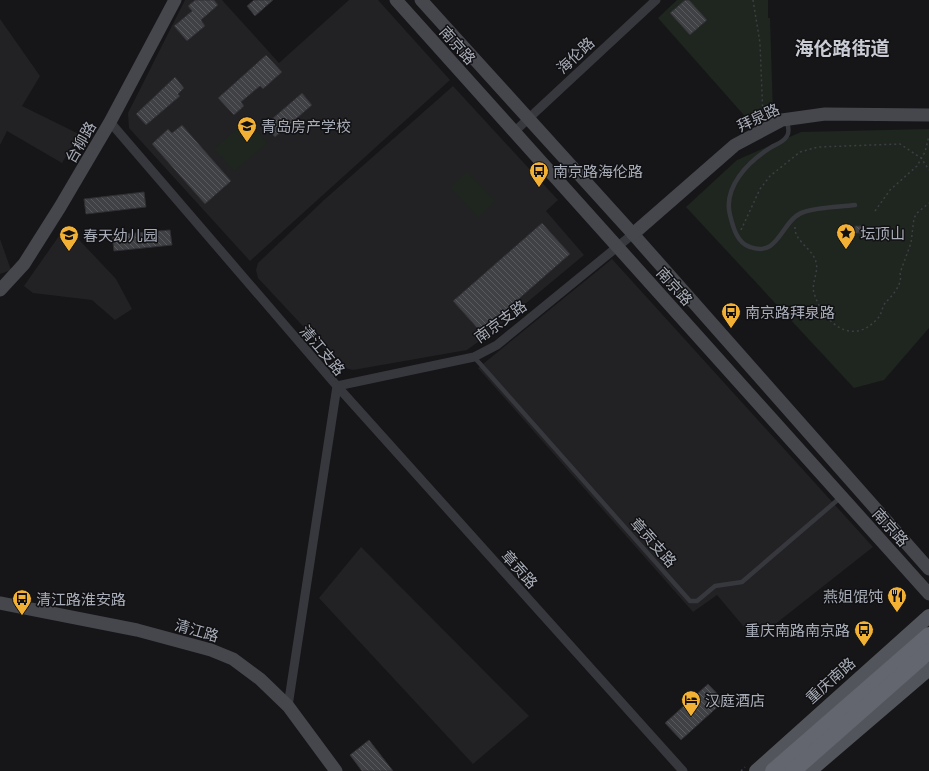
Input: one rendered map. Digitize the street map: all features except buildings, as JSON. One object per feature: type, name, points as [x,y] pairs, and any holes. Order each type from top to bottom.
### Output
[{"type":"highway","points":[[773,771],[929,635]]},
{"type":"highway","points":[[793,771],[929,651]]},
{"type":"main road","name":"台柳路","points":[[0,290],[24,264],[110,122],[175,0]]},
{"type":"main road","name":"南京路","points":[[396,0],[929,594]]},
{"type":"main road","name":"南京路","points":[[421,0],[633,234],[929,569]]},
{"type":"main road","name":"拜泉路","points":[[633,234],[735,145],[786,120],[825,114],[929,115]]},
{"type":"main road","name":"清江路","points":[[0,603],[137,630],[211,650],[233,659],[260,678],[288,706],[336,771]]},
{"type":"main road","name":"重庆南路","points":[[756,771],[929,616]]},
{"type":"main road","points":[[810,771],[929,669]]},
{"type":"street","name":"海伦路","points":[[514,132],[656,0]]},
{"type":"street","name":"清江支路","points":[[110,122],[336,386],[288,706]]},
{"type":"street","name":"南京支路","points":[[336,386],[474,357],[497,345],[633,234]]},
{"type":"street","name":"章贡路","points":[[336,386],[683,771]]},
{"type":"lane","points":[[786,120],[788,132],[784,141],[770,148],[750,164],[736,181],[732,191],[729,212],[738,238],[747,246],[759,250],[765,249],[774,243],[796,217],[804,212],[855,204]]},
{"type":"lane","name":"章贡支路","points":[[474,357],[690,601],[697,601],[715,586],[742,582],[842,496]]},
{"type":"path","points":[[753,0],[760,43],[763,130]]},
{"type":"path","points":[[875,211],[890,190],[917,166],[929,136]]},
{"type":"path","points":[[738,238],[760,189],[770,176],[800,152],[818,147],[900,144],[921,158],[929,170]]},
{"type":"path","points":[[796,217],[795,231],[813,255],[817,263],[814,293],[833,324],[852,333],[865,329],[879,318],[885,303],[893,296],[901,277],[900,273],[911,243],[914,218],[917,213],[929,203]]},
{"type":"shaded area","name":"青岛房产学校","points":[[185,0],[222,0],[279,63],[349,0],[378,0],[450,80],[250,261],[129,128],[128,113]]},
{"type":"shaded area","points":[[677,0],[768,0],[768,18],[770,18],[773,113],[750,122],[658,18]]},
{"type":"shaded area","points":[[0,19],[40,76],[22,106],[79,134],[62,163],[7,131],[0,145]]},
{"type":"shaded area","points":[[453,86],[558,200],[546,211],[584,255],[489,334],[467,350],[353,370],[341,367],[258,278],[256,270],[258,263],[324,200]]},
{"type":"shaded area","points":[[247,120],[267,143],[234,171],[214,149]]},
{"type":"shaded area","points":[[929,129],[929,328],[884,380],[854,388],[686,207],[737,160],[801,132]]},
{"type":"shaded area","points":[[467,172],[495,201],[478,217],[451,188]]},
{"type":"shaded area","name":"春天幼儿园","points":[[66,226],[116,279],[132,309],[115,320],[92,300],[33,293],[24,286]]},
{"type":"shaded area","points":[[0,239],[11,270],[0,274]]},
{"type":"shaded area","points":[[612,259],[873,547],[755,640],[717,595],[693,612],[478,368]]},
{"type":"shaded area","points":[[361,547],[529,716],[473,764],[319,598]]},
{"type":"place","name":"青岛房产学校","points":[[247,143]]},
{"type":"place","name":"南京路海伦路","points":[[539,188]]},
{"type":"place","name":"坛顶山","points":[[846,250]]},
{"type":"place","name":"春天幼儿园","points":[[69,252]]},
{"type":"place","name":"南京路拜泉路","points":[[731,329]]},
{"type":"place","name":"燕姐馄饨","points":[[897,613]]},
{"type":"place","name":"清江路淮安路","points":[[22,616]]},
{"type":"place","name":"重庆南路南京路","points":[[864,647]]},
{"type":"place","name":"汉庭酒店","points":[[691,717]]},
{"type":"district","name":"海伦路街道","points":[[842,47]]}]
